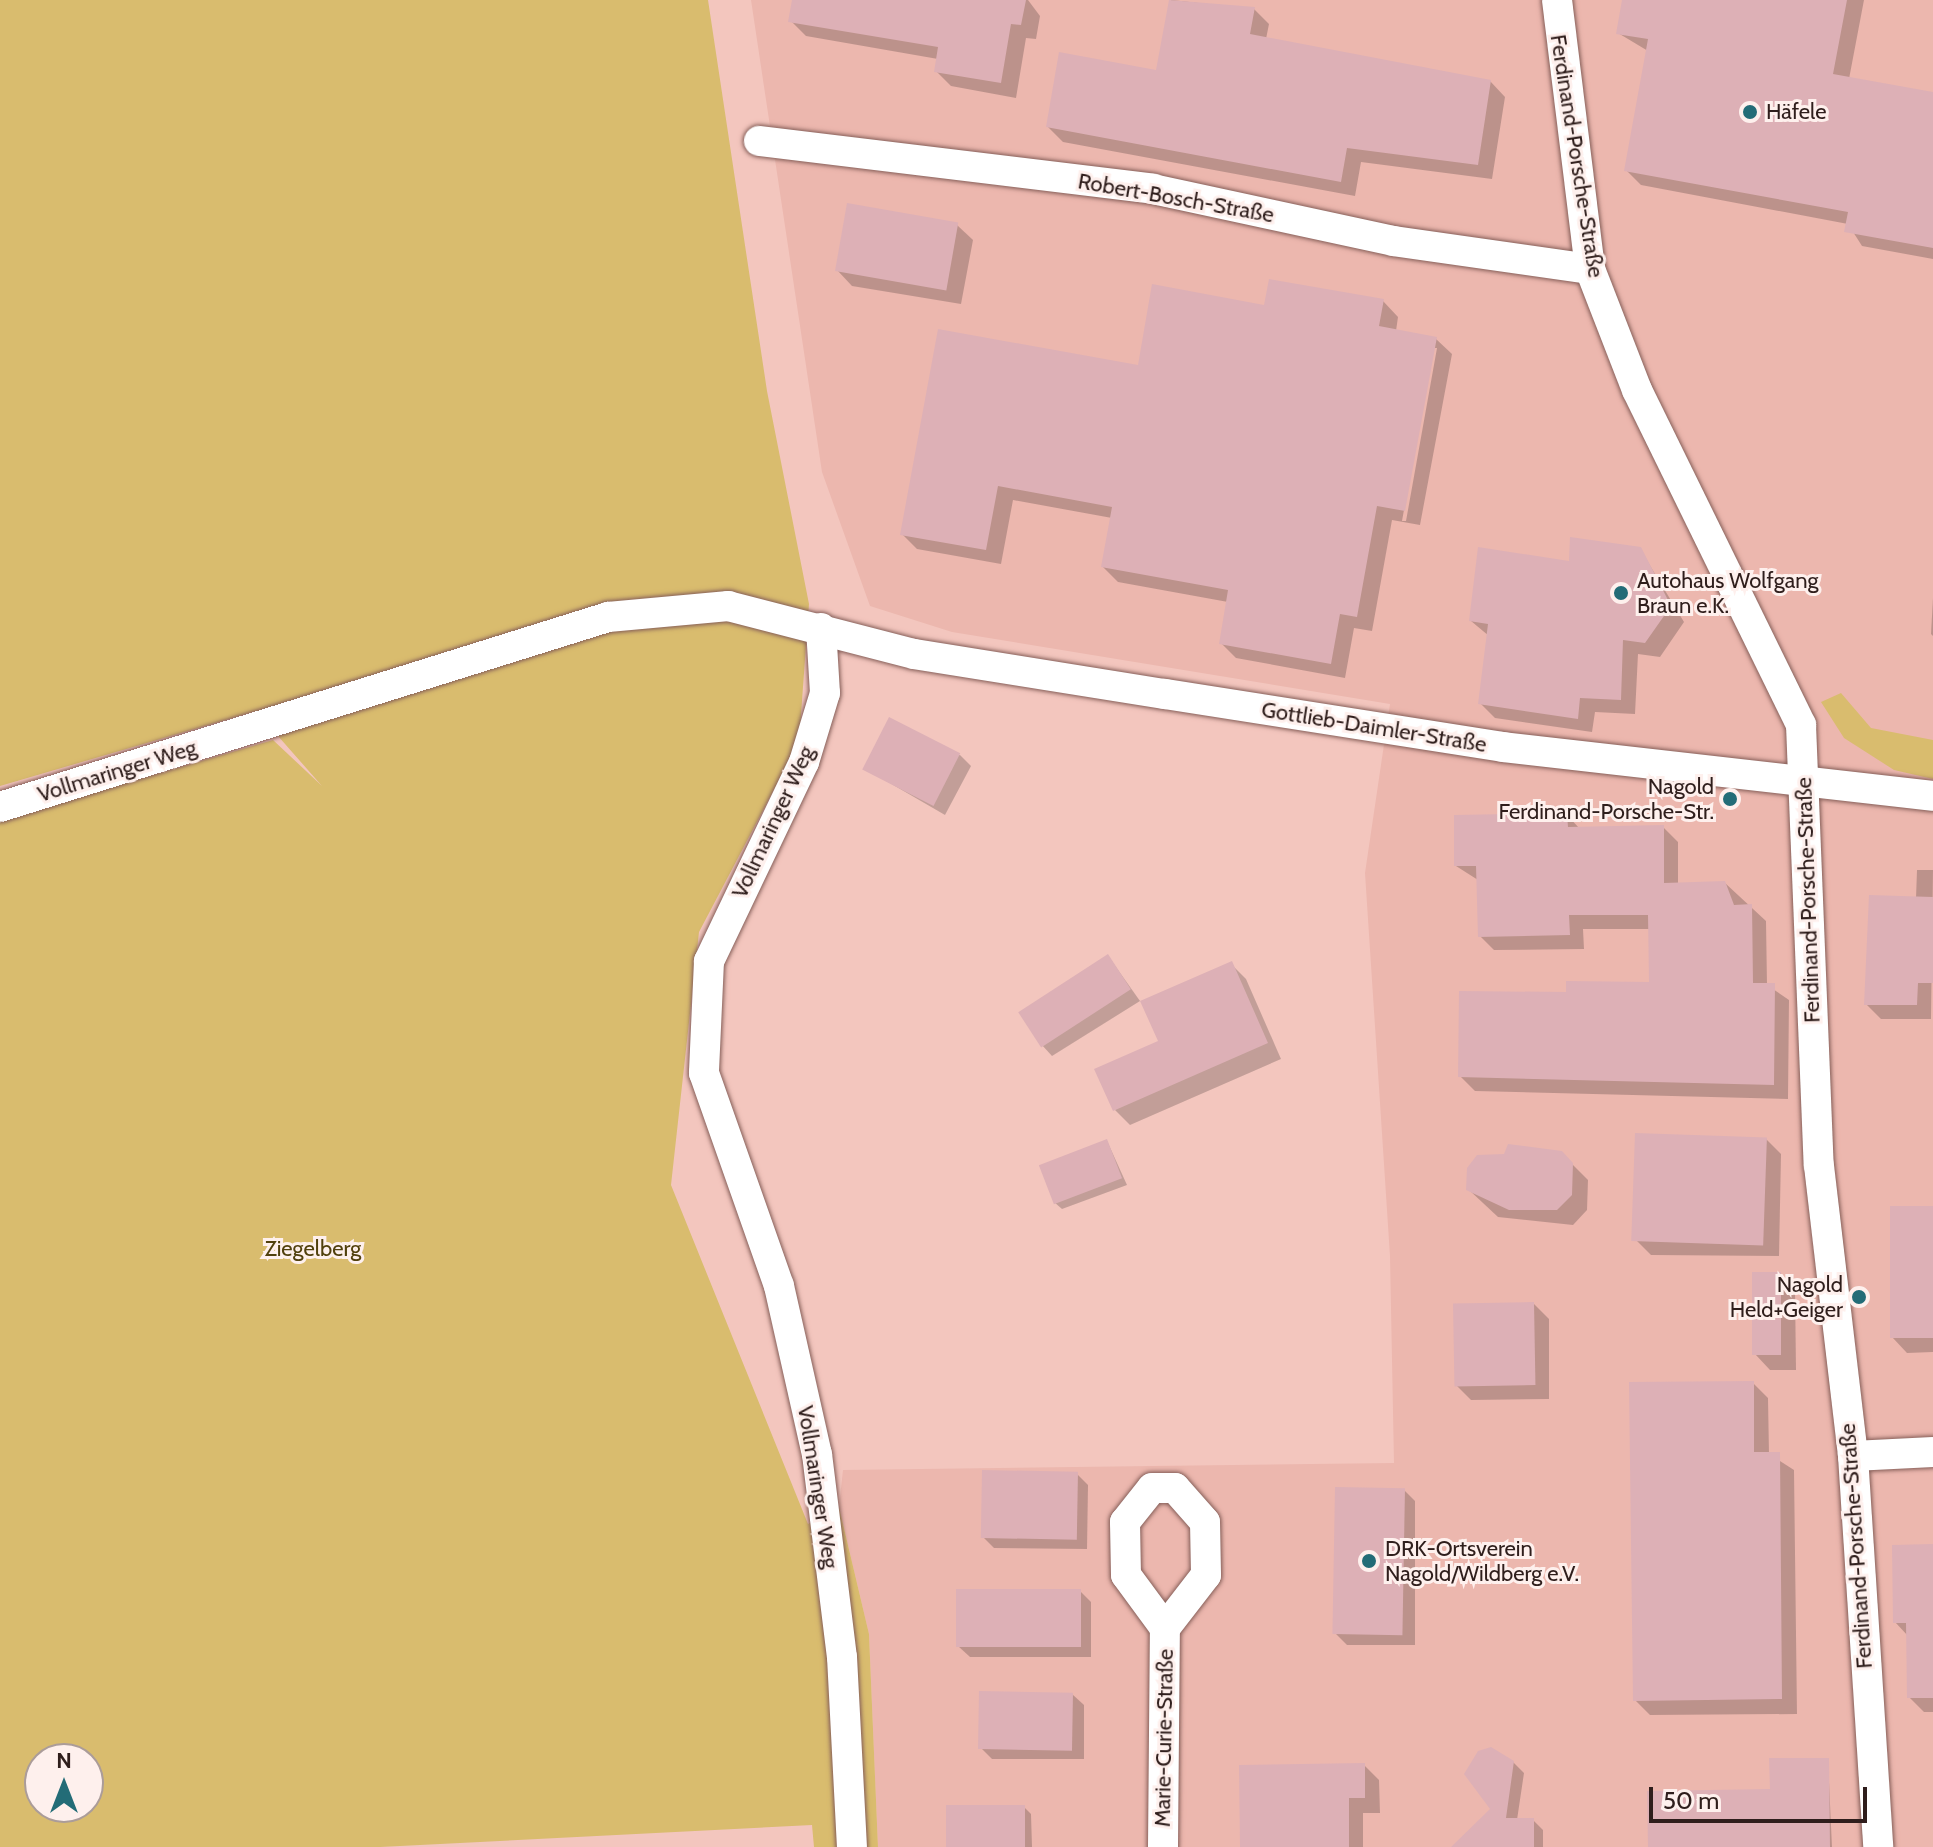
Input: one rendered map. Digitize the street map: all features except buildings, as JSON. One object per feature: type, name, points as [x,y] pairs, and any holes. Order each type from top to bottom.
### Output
[{"type":"street","name":"Ferdinand-Porsche-Straße","points":[[1557,0],[1590,269],[1637,390],[1801,725],[1819,1166],[1853,1456],[1878,1847]]},
{"type":"street","name":"Robert-Bosch-Straße","points":[[759,141],[1153,189],[1393,241],[1590,269]]},
{"type":"street","name":"Vollmaringer Weg","points":[[0,807],[608,617],[728,606],[821,628],[825,693],[804,762],[709,961],[704,1073],[779,1286],[817,1454],[842,1657],[852,1847]]},
{"type":"street","name":"Gottlieb-Daimler-Straße","points":[[821,628],[914,654],[1503,747],[1933,796]]},
{"type":"street","points":[[1853,1456],[1933,1452]]},
{"type":"street","name":"Marie-Curie-Straße","points":[[1163,1847],[1165,1628]]},
{"type":"shaded area","points":[[751,0],[1933,0],[1933,1847],[878,1847],[869,1634],[839,1507],[843,1470],[1394,1463],[1390,1256],[1365,873],[1390,704],[952,632],[870,606],[822,472]]},
{"type":"green space","name":"Ziegelberg","points":[[0,0],[708,0],[767,391],[809,604],[799,742],[699,932],[671,1185],[808,1524],[839,1507],[869,1634],[878,1847],[814,1847],[812,1825],[380,1847],[0,1847],[0,820],[273,740],[322,786],[256,711],[0,786]]},
{"type":"green space","points":[[1841,693],[1871,728],[1933,740],[1933,779],[1894,770],[1844,738],[1821,702]]},
{"type":"place","name":"Häfele","points":[[1750,112]]},
{"type":"place","name":"Autohaus Wolfgang Braun e.K.","points":[[1621,593]]},
{"type":"place","name":"Nagold Ferdinand-Porsche-Str.","points":[[1730,799]]},
{"type":"place","name":"Nagold Held+Geiger","points":[[1859,1297]]},
{"type":"place","name":"DRK-Ortsverein Nagold/Wildberg e.V.","points":[[1369,1561]]}]
